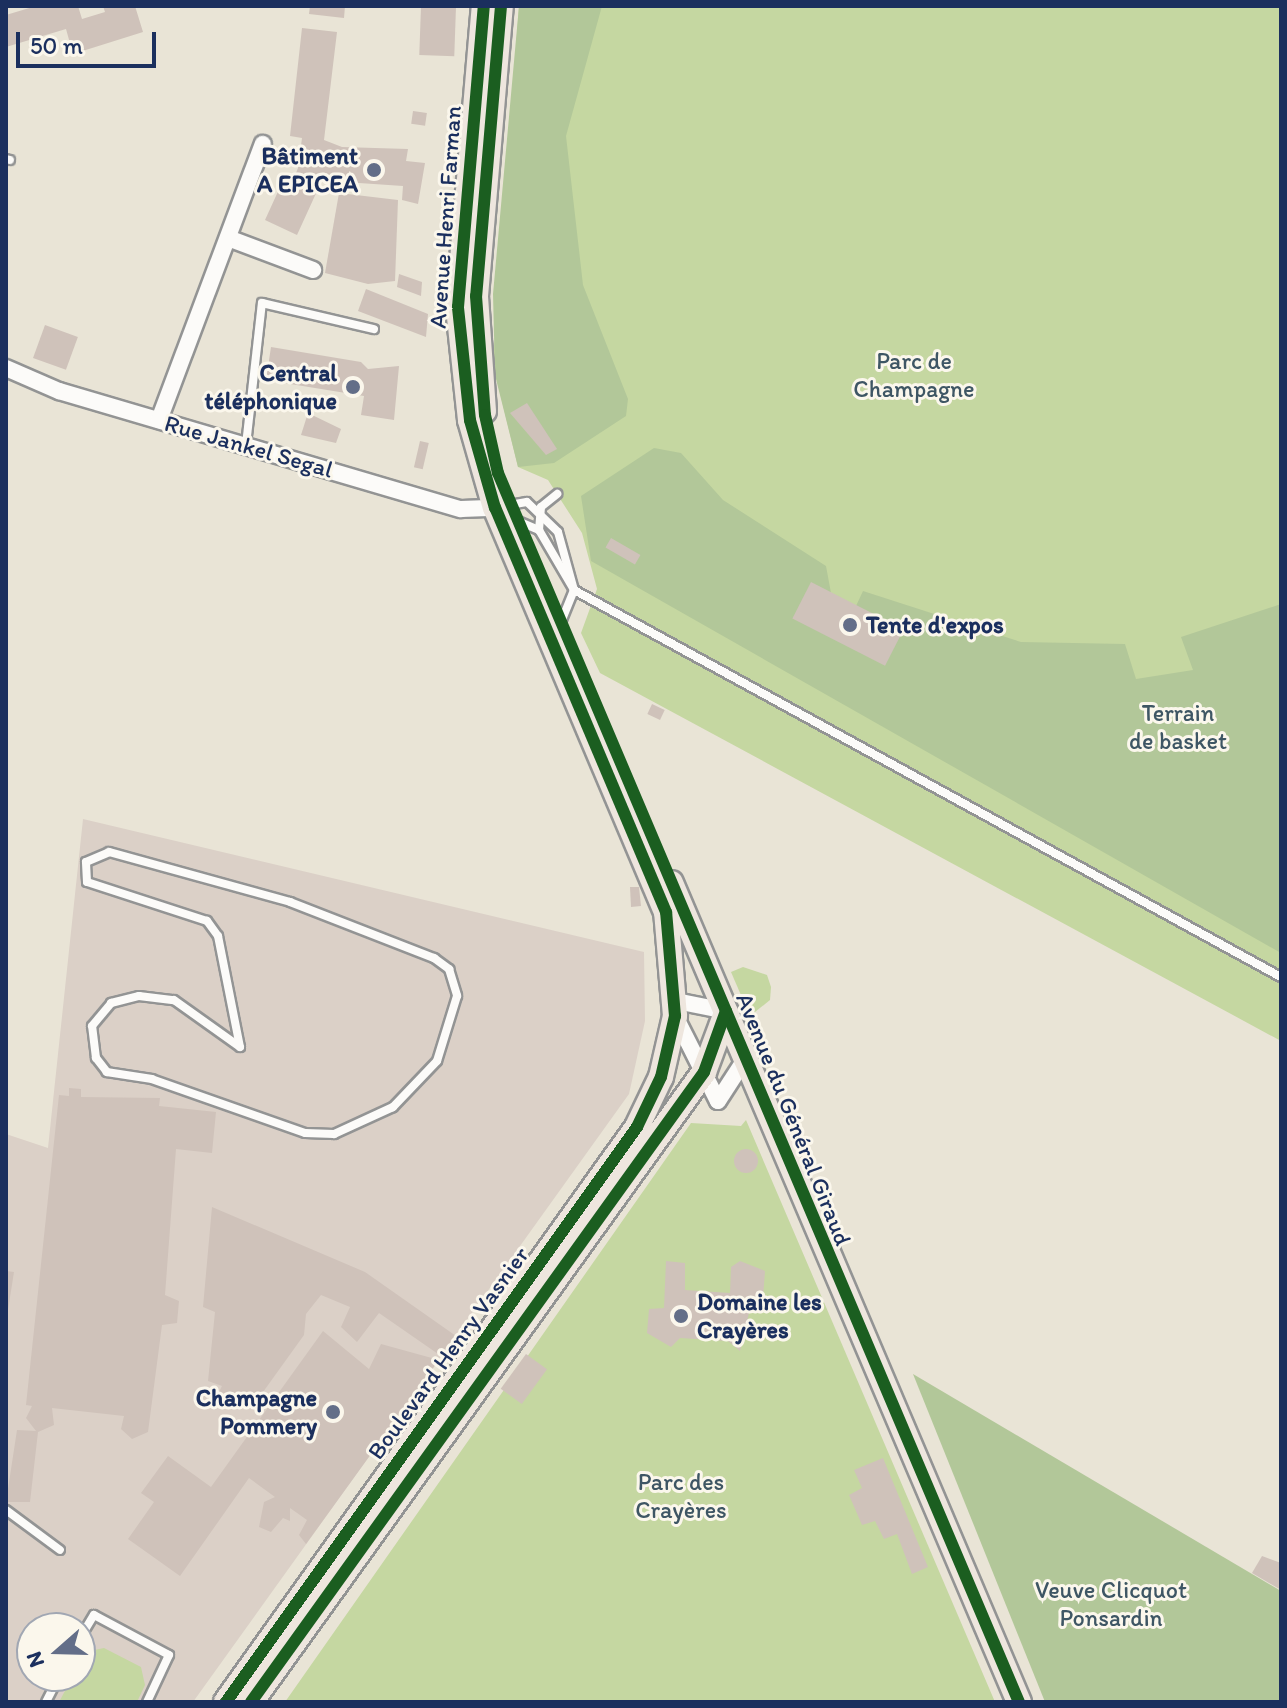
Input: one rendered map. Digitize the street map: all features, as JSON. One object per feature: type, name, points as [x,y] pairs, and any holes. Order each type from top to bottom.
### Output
[{"type":"main road","name":"Avenue Henri Farman","points":[[484,6],[458,307],[462,374],[485,477]]},
{"type":"main road","name":"Avenue Henri Farman","points":[[501,6],[476,296],[485,415],[519,520]]},
{"type":"main road","name":"Avenue du Général Giraud","points":[[485,477],[519,520],[560,624],[726,1011],[744,1061],[1019,1702]]},
{"type":"main road","name":"Avenue du Général Giraud","points":[[519,520],[657,885],[673,943],[676,1008]]},
{"type":"main road","name":"Boulevard Henry Vasnier","points":[[226,1702],[637,1127],[661,1077],[676,1008]]},
{"type":"main road","name":"Boulevard Henry Vasnier","points":[[251,1702],[704,1072],[726,1011]]},
{"type":"street","points":[[159,420],[263,144]]},
{"type":"street","points":[[228,238],[313,270]]},
{"type":"street","name":"Rue Jankel Segal","points":[[6,368],[159,420],[461,509],[519,520]]},
{"type":"street","points":[[726,1011],[676,1008],[718,1101],[744,1061]]},
{"type":"lane","points":[[246,445],[262,303],[374,329]]},
{"type":"lane","points":[[519,520],[557,494]]},
{"type":"lane","points":[[519,520],[541,507]]},
{"type":"lane","points":[[541,507],[572,567],[574,590],[560,624]]},
{"type":"lane","points":[[519,520],[574,590],[1281,977]]},
{"type":"lane","points":[[95,853],[290,902],[434,958],[449,969],[457,996],[437,1061],[393,1107],[334,1134],[305,1133],[152,1079],[107,1072],[90,1039],[111,1003],[156,995],[240,1047],[230,981],[207,921],[91,885],[84,873],[95,853]]},
{"type":"lane","points":[[6,1510],[60,1550]]},
{"type":"lane","points":[[96,1616],[169,1655],[147,1702]]},
{"type":"shaded area","name":"Champagne Pommery","points":[[83,819],[644,952],[645,1021],[629,1094],[193,1702],[6,1702],[6,1134],[48,1148]]},
{"type":"green space","name":"Parc de Champagne","points":[[519,6],[1281,6],[1281,1041],[600,673],[581,633],[597,589],[582,533],[548,480],[518,467],[493,364]]},
{"type":"green space","points":[[519,6],[602,6],[566,136],[583,285],[628,399],[626,416],[554,463],[518,467],[495,375],[493,294]]},
{"type":"green space","name":"Terrain de basket","points":[[654,448],[681,453],[723,500],[826,566],[831,593],[856,606],[863,591],[1021,642],[1125,644],[1136,679],[1193,670],[1181,637],[1281,604],[1281,953],[591,561],[581,496]]},
{"type":"green space","points":[[743,967],[767,975],[771,987],[770,1000],[750,1016],[731,972]]},
{"type":"green space","name":"Parc des Crayères","points":[[746,1120],[995,1702],[285,1702],[691,1123],[741,1126]]},
{"type":"green space","name":"Veuve Clicquot Ponsardin","points":[[913,1374],[1281,1591],[1281,1702],[1045,1702]]},
{"type":"green space","points":[[104,1648],[141,1667],[145,1685],[137,1702],[59,1702],[64,1692],[96,1692],[96,1650]]},
{"type":"building","points":[[36,6],[78,6],[82,19],[105,12],[103,6],[135,6],[143,32],[73,54],[66,29],[6,47],[6,15]]},
{"type":"building","points":[[310,6],[345,6],[344,18],[309,14]]},
{"type":"building","points":[[421,6],[456,7],[454,56],[419,55]]},
{"type":"building","points":[[302,28],[337,32],[324,140],[342,147],[408,149],[406,161],[425,163],[418,204],[402,200],[403,186],[315,180],[318,189],[297,235],[265,220],[286,174],[294,178],[298,168],[302,138],[290,136]]},
{"type":"building","points":[[413,111],[427,113],[425,126],[411,124]]},
{"type":"building","points":[[339,193],[398,200],[395,281],[368,284],[325,273]]},
{"type":"building","points":[[399,274],[422,282],[421,296],[397,287]]},
{"type":"building","points":[[366,289],[428,314],[426,337],[358,311]]},
{"type":"building","points":[[45,325],[78,337],[66,370],[33,358]]},
{"type":"building","name":"Central téléphonique","points":[[271,347],[361,362],[368,369],[399,366],[394,420],[361,415],[364,396],[266,380]]},
{"type":"building","points":[[527,403],[557,449],[546,455],[510,413]]},
{"type":"building","points":[[308,413],[341,429],[336,443],[301,435]]},
{"type":"building","points":[[420,441],[429,443],[423,469],[414,467]]},
{"type":"building","points":[[611,538],[640,555],[635,565],[606,548]]},
{"type":"building","name":"Tente d'expos","points":[[811,582],[904,629],[885,666],[792,619]]},
{"type":"building","points":[[652,704],[665,710],[660,720],[647,714]]},
{"type":"building","points":[[630,887],[639,887],[641,906],[631,907]]},
{"type":"building","points":[[69,1088],[81,1089],[81,1097],[160,1098],[159,1106],[216,1112],[212,1153],[176,1149],[165,1295],[179,1301],[177,1323],[162,1325],[148,1432],[132,1439],[121,1429],[124,1416],[52,1408],[54,1425],[38,1432],[30,1502],[6,1502],[17,1430],[36,1431],[26,1418],[32,1406],[26,1405],[59,1095],[69,1096]]},
{"type":"building","points":[[746,1149],[755,1152],[758,1161],[755,1170],[746,1173],[737,1170],[734,1161],[737,1152]]},
{"type":"building","points":[[212,1207],[365,1272],[456,1336],[441,1356],[379,1313],[357,1342],[341,1327],[350,1307],[321,1295],[306,1314],[304,1335],[258,1399],[219,1392],[222,1386],[208,1381],[215,1312],[203,1307]]},
{"type":"building","points":[[666,1261],[685,1263],[685,1290],[730,1293],[731,1267],[740,1261],[765,1271],[762,1312],[749,1313],[740,1351],[728,1341],[680,1338],[671,1347],[647,1333],[649,1309],[664,1308]]},
{"type":"building","points":[[6,1271],[14,1272],[8,1310],[6,1310]]},
{"type":"building","name":"Champagne Pommery","points":[[323,1331],[369,1369],[381,1344],[439,1360],[306,1544],[299,1535],[307,1520],[290,1508],[290,1521],[283,1518],[271,1532],[259,1527],[264,1502],[275,1497],[249,1478],[180,1576],[128,1539],[154,1502],[141,1493],[168,1456],[211,1487]]},
{"type":"building","points":[[526,1354],[547,1369],[522,1404],[501,1389]]},
{"type":"building","points":[[883,1458],[928,1567],[912,1574],[897,1534],[884,1539],[875,1521],[862,1525],[849,1495],[862,1488],[854,1470]]},
{"type":"building","points":[[1262,1556],[1281,1563],[1281,1590],[1252,1573]]},
{"type":"cycle path","points":[[226,1702],[637,1127],[661,1077],[675,1016],[666,912],[495,508],[470,420],[458,307],[484,6]]},
{"type":"cycle path","points":[[501,6],[476,296],[485,415],[498,473],[1019,1702]]},
{"type":"cycle path","points":[[251,1702],[704,1072],[726,1011]]},
{"type":"place","name":"Bâtiment A EPICEA","points":[[374,170]]},
{"type":"place","name":"Central téléphonique","points":[[353,387]]},
{"type":"place","name":"Tente d'expos","points":[[850,625]]},
{"type":"place","name":"Domaine les Crayères","points":[[681,1316]]},
{"type":"place","name":"Champagne Pommery","points":[[333,1412]]}]
